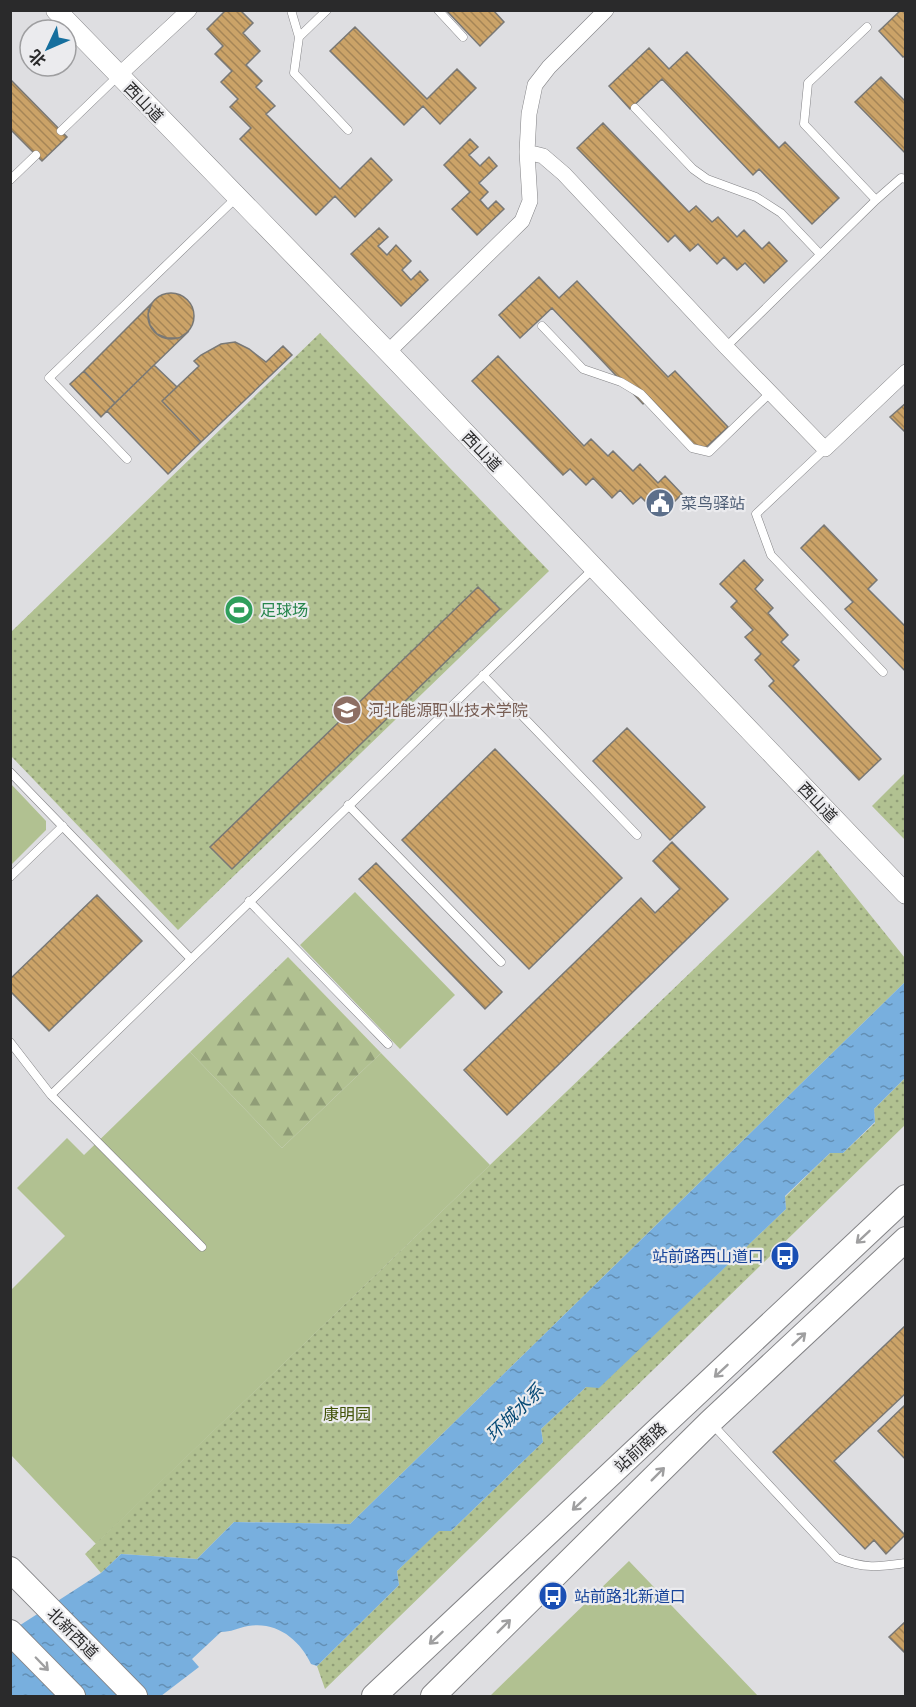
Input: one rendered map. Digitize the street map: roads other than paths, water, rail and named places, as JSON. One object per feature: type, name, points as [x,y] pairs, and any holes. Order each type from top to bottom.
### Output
[{"type":"main road","name":"站前南路","points":[[374,1696],[906,1197]]},
{"type":"main road","name":"站前南路","points":[[433,1696],[710,1422],[906,1239]]},
{"type":"main road","name":"北新西道","points":[[10,1569],[135,1696]]},
{"type":"main road","points":[[10,1632],[73,1696]]},
{"type":"street","name":"西山道","points":[[56,10],[388,352],[906,894]]},
{"type":"street","points":[[119,75],[189,10]]},
{"type":"street","points":[[388,352],[522,221],[530,201],[527,152],[529,114],[535,85],[549,67],[606,10]]},
{"type":"street","points":[[527,152],[543,156],[564,174],[825,449],[906,372]]},
{"type":"lane","points":[[291,10],[299,37],[294,73],[348,130]]},
{"type":"lane","points":[[299,37],[327,10]]},
{"type":"lane","points":[[438,10],[463,37]]},
{"type":"lane","points":[[867,27],[808,83],[804,124],[876,200]]},
{"type":"lane","points":[[61,131],[119,75]]},
{"type":"lane","points":[[635,108],[693,169],[707,179],[756,197],[782,213],[820,254]]},
{"type":"lane","points":[[10,180],[36,155]]},
{"type":"lane","points":[[726,347],[876,200],[901,178],[906,179]]},
{"type":"lane","points":[[127,459],[49,378],[237,197]]},
{"type":"lane","points":[[542,326],[583,369],[621,382],[641,394],[692,448],[709,452],[770,393]]},
{"type":"lane","points":[[825,449],[756,514],[771,555],[884,672]]},
{"type":"lane","points":[[51,1095],[594,568]]},
{"type":"lane","points":[[483,675],[636,835]]},
{"type":"lane","points":[[10,772],[190,958]]},
{"type":"lane","points":[[348,805],[501,962]]},
{"type":"lane","points":[[10,877],[63,826]]},
{"type":"lane","points":[[249,901],[388,1044]]},
{"type":"lane","points":[[10,1042],[51,1095],[202,1247]]},
{"type":"lane","points":[[710,1422],[837,1558],[854,1565],[875,1568],[906,1563]]},
{"type":"water","name":"环城水系","points":[[905,982],[905,1078],[874,1109],[875,1122],[843,1153],[830,1153],[785,1196],[786,1209],[599,1388],[586,1387],[541,1429],[543,1442],[451,1531],[439,1531],[397,1571],[399,1585],[317,1666],[311,1664],[294,1640],[278,1629],[259,1625],[248,1626],[221,1632],[192,1659],[199,1667],[161,1696],[11,1696],[11,1631],[101,1573],[121,1554],[197,1559],[234,1522],[350,1524]]},
{"type":"place","name":"菜鸟驿站","points":[[660,503]]},
{"type":"place","name":"足球场","points":[[239,610]]},
{"type":"place","name":"河北能源职业技术学院","points":[[347,710]]},
{"type":"place","name":"站前路西山道口","points":[[785,1256]]},
{"type":"place","name":"站前路北新道口","points":[[553,1596]]},
{"type":"park label","name":"康明园","points":[[347,1414]]}]
